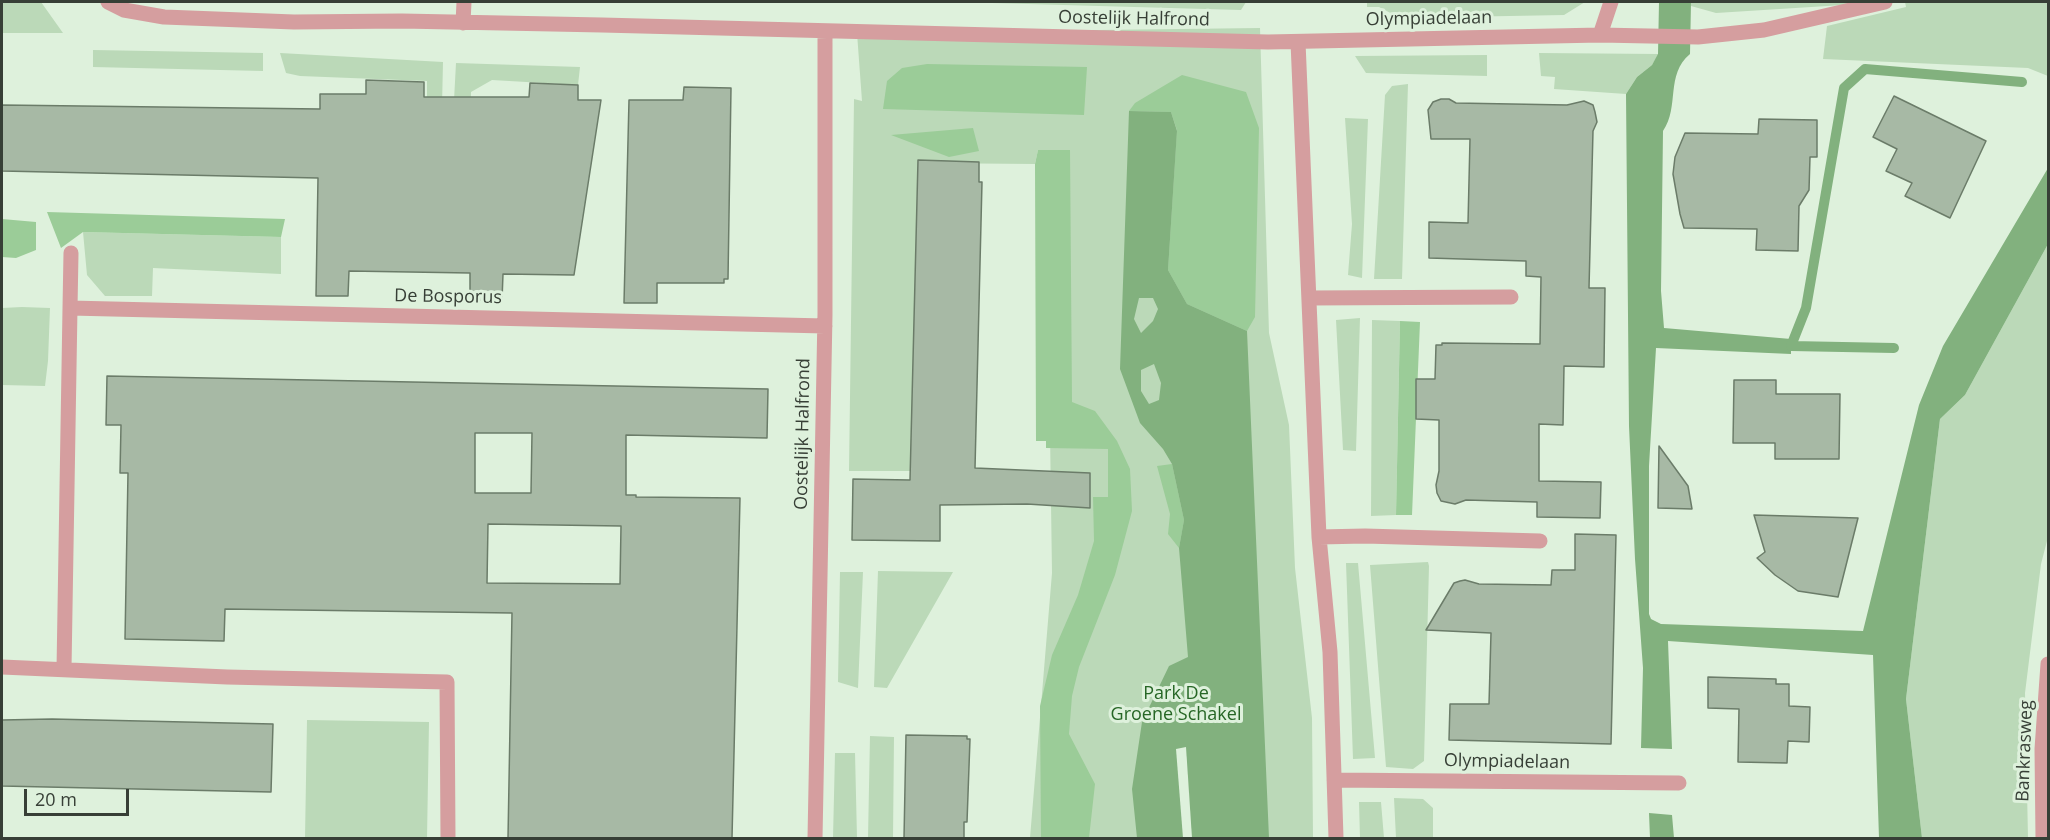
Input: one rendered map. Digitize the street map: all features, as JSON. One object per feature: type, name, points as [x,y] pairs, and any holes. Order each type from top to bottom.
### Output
[{"type":"street","name":"Oostelijk Halfrond","points":[[108,2],[124,10],[164,17],[294,22],[463,23],[1298,42]]},
{"type":"street","points":[[463,23],[464,2]]},
{"type":"street","points":[[1600,35],[1611,2]]},
{"type":"street","name":"Olympiadelaan","points":[[1298,42],[1600,35],[1698,37],[1764,30],[1885,2]]},
{"type":"street","name":"Oostelijk Halfrond","points":[[815,838],[825,326],[825,31]]},
{"type":"street","points":[[1298,42],[1319,537],[1330,652],[1336,838]]},
{"type":"street","points":[[64,669],[71,253]]},
{"type":"street","points":[[1309,298],[1511,297]]},
{"type":"street","name":"De Bosporus","points":[[70,308],[825,326]]},
{"type":"street","points":[[1319,537],[1365,536],[1540,541]]},
{"type":"street","name":"Bankrasweg","points":[[2043,838],[2042,749],[2049,664]]},
{"type":"street","points":[[2,667],[227,677],[447,682],[448,838]]},
{"type":"street","name":"Olympiadelaan","points":[[1334,780],[1679,783]]},
{"type":"green space","points":[[2,2],[41,2],[63,33],[2,33]]},
{"type":"green space","points":[[957,2],[1246,2],[1241,10]]},
{"type":"green space","points":[[1367,2],[1585,2],[1564,15],[1400,18],[1379,7],[1367,7]]},
{"type":"green space","points":[[1691,2],[1856,2],[1843,5],[1716,13],[1691,6]]},
{"type":"green space","points":[[1905,2],[2048,2],[2048,76],[2028,68],[1823,59],[1827,26],[1906,7]]},
{"type":"green space","name":"Park De Groene Schakel","points":[[1260,28],[1269,333],[1289,425],[1295,568],[1312,718],[1313,838],[1030,838],[1052,573],[1046,150],[1038,150],[1035,164],[919,163],[918,471],[849,471],[854,99],[862,101],[857,33]]},
{"type":"green space","points":[[93,50],[263,53],[263,71],[93,67]]},
{"type":"green space","points":[[280,53],[443,62],[442,106],[427,106],[427,81],[300,76],[286,73]]},
{"type":"green space","points":[[1539,53],[1659,54],[1652,65],[1637,77],[1626,94],[1554,89],[1555,77],[1541,76]]},
{"type":"green space","points":[[1487,55],[1487,76],[1366,73],[1355,56]]},
{"type":"green space","points":[[456,63],[580,67],[578,85],[492,80],[471,92],[470,139],[452,138]]},
{"type":"green space","points":[[1408,84],[1402,279],[1374,279],[1385,95],[1392,86]]},
{"type":"green space","points":[[1345,118],[1368,119],[1362,278],[1348,275],[1352,224]]},
{"type":"green space","points":[[83,232],[281,237],[281,274],[153,268],[152,296],[105,296],[87,275]]},
{"type":"green space","points":[[2048,244],[2048,537],[2041,564],[2025,693],[2028,838],[1922,838],[1906,699],[1940,419],[1965,395]]},
{"type":"green space","points":[[2,308],[50,308],[45,386],[2,385]]},
{"type":"green space","points":[[1360,318],[1356,451],[1343,450],[1336,320]]},
{"type":"green space","points":[[1372,320],[1400,321],[1396,515],[1371,516]]},
{"type":"green space","points":[[1428,562],[1424,761],[1413,769],[1386,767],[1370,565]]},
{"type":"green space","points":[[1346,563],[1358,563],[1375,758],[1353,759]]},
{"type":"green space","points":[[878,571],[953,572],[887,688],[874,687]]},
{"type":"green space","points":[[840,572],[863,572],[858,688],[838,682]]},
{"type":"green space","points":[[307,720],[429,722],[427,838],[305,838]]},
{"type":"green space","points":[[870,736],[894,737],[893,838],[868,838]]},
{"type":"green space","points":[[835,753],[855,753],[857,838],[833,838]]},
{"type":"green space","points":[[1394,798],[1423,799],[1433,808],[1433,838],[1396,838]]},
{"type":"green space","points":[[1359,802],[1381,802],[1384,838],[1360,838]]},
{"type":"shaded area","points":[[1659,2],[1691,2],[1690,54],[1682,62],[1678,71],[1671,111],[1663,131],[1661,291],[1664,328],[1791,339],[1791,354],[1656,348],[1649,466],[1649,614],[1651,619],[1661,624],[1863,631],[1919,405],[1943,346],[2048,168],[2048,244],[1965,395],[1940,419],[1906,699],[1922,838],[1879,838],[1873,655],[1668,641],[1672,749],[1641,748],[1643,668],[1629,426],[1626,94],[1637,77],[1652,65],[1658,54]]},
{"type":"shaded area","points":[[927,64],[1087,67],[1084,115],[883,109],[887,81],[902,68]]},
{"type":"shaded area","points":[[1182,75],[1246,92],[1259,128],[1255,317],[1247,331],[1187,304],[1168,270],[1177,130],[1171,112],[1129,111],[1135,103]]},
{"type":"shaded area","points":[[1129,111],[1171,112],[1177,131],[1168,270],[1187,304],[1247,331],[1269,838],[1137,838],[1132,789],[1142,722],[1169,666],[1188,657],[1179,548],[1184,520],[1172,464],[1163,449],[1140,423],[1120,369]],"holes":[[[1139,298],[1153,298],[1158,309],[1153,321],[1141,333],[1134,319]],[[1154,364],[1161,383],[1159,400],[1149,404],[1141,391],[1141,370]]]},
{"type":"shaded area","points":[[973,128],[979,151],[949,157],[891,135]]},
{"type":"shaded area","points":[[1038,150],[1070,150],[1072,402],[1095,411],[1117,441],[1130,469],[1132,511],[1115,575],[1079,667],[1072,696],[1069,734],[1095,784],[1089,838],[1041,838],[1040,706],[1052,655],[1078,595],[1094,541],[1093,497],[1108,497],[1108,449],[1046,448],[1046,441],[1036,441],[1035,164]]},
{"type":"shaded area","points":[[47,212],[285,219],[281,237],[83,232],[61,248]]},
{"type":"shaded area","points":[[2,219],[36,222],[36,250],[16,258],[2,257]]},
{"type":"shaded area","points":[[1400,321],[1420,322],[1412,515],[1396,515]]},
{"type":"shaded area","points":[[1172,464],[1184,520],[1179,548],[1168,534],[1170,514],[1157,466]]},
{"type":"shaded area","points":[[1649,813],[1672,815],[1674,838],[1650,838]]},
{"type":"pier","points":[[1186,747],[1192,838],[1183,838],[1176,749]]},
{"type":"building","points":[[366,80],[424,82],[424,97],[529,97],[530,83],[578,85],[578,100],[601,100],[574,275],[503,274],[502,300],[470,300],[470,273],[349,271],[348,296],[316,296],[318,178],[2,171],[2,105],[320,109],[320,94],[366,94]]},
{"type":"building","points":[[684,87],[731,88],[728,279],[724,279],[724,283],[657,283],[657,303],[624,303],[629,100],[683,100]]},
{"type":"building","points":[[1894,96],[1986,141],[1950,218],[1905,196],[1912,183],[1886,171],[1897,149],[1873,137]]},
{"type":"building","points":[[1449,99],[1456,103],[1567,105],[1584,101],[1593,105],[1597,122],[1593,131],[1589,288],[1605,288],[1604,367],[1564,366],[1563,425],[1539,424],[1539,481],[1601,482],[1600,518],[1537,517],[1537,502],[1466,500],[1455,504],[1441,501],[1437,493],[1439,420],[1416,419],[1416,379],[1435,379],[1436,345],[1442,345],[1442,343],[1540,344],[1541,277],[1526,276],[1526,261],[1429,258],[1429,222],[1468,223],[1470,139],[1431,139],[1428,110],[1433,102]]},
{"type":"building","points":[[1759,119],[1817,120],[1817,157],[1810,157],[1809,190],[1799,206],[1798,251],[1756,250],[1757,229],[1684,228],[1673,174],[1675,157],[1685,133],[1758,134]]},
{"type":"building","points":[[918,160],[979,162],[979,182],[982,182],[975,468],[1090,473],[1090,508],[1027,504],[940,505],[940,541],[852,540],[853,479],[910,480]]},
{"type":"building","points":[[107,376],[768,389],[767,438],[626,435],[626,495],[740,498],[732,838],[508,838],[512,613],[225,609],[224,641],[125,639],[128,473],[120,473],[121,425],[106,425]],"holes":[[[475,433],[532,433],[531,493],[475,493]],[[488,524],[621,526],[620,584],[487,583]]]},
{"type":"building","points":[[1734,380],[1776,380],[1776,394],[1840,394],[1839,459],[1775,459],[1775,443],[1733,443]]},
{"type":"building","points":[[1659,446],[1688,486],[1692,509],[1658,508]]},
{"type":"building","points":[[1754,515],[1858,518],[1838,597],[1798,591],[1775,575],[1757,558],[1765,552]]},
{"type":"building","points":[[1575,534],[1616,535],[1611,744],[1449,740],[1450,704],[1489,704],[1491,633],[1426,630],[1454,583],[1465,580],[1479,584],[1551,585],[1552,570],[1575,570]]},
{"type":"building","points":[[1708,677],[1776,679],[1776,684],[1789,684],[1789,706],[1810,707],[1809,742],[1788,741],[1787,763],[1738,762],[1739,709],[1708,708]]},
{"type":"building","points":[[2,720],[273,724],[271,792],[2,786]]},
{"type":"building","points":[[906,735],[967,736],[967,739],[970,739],[967,822],[964,822],[964,838],[904,838]]},
{"type":"waterway","points":[[1894,348],[1791,346],[1806,308],[1844,88],[1865,69],[2022,82]]}]
